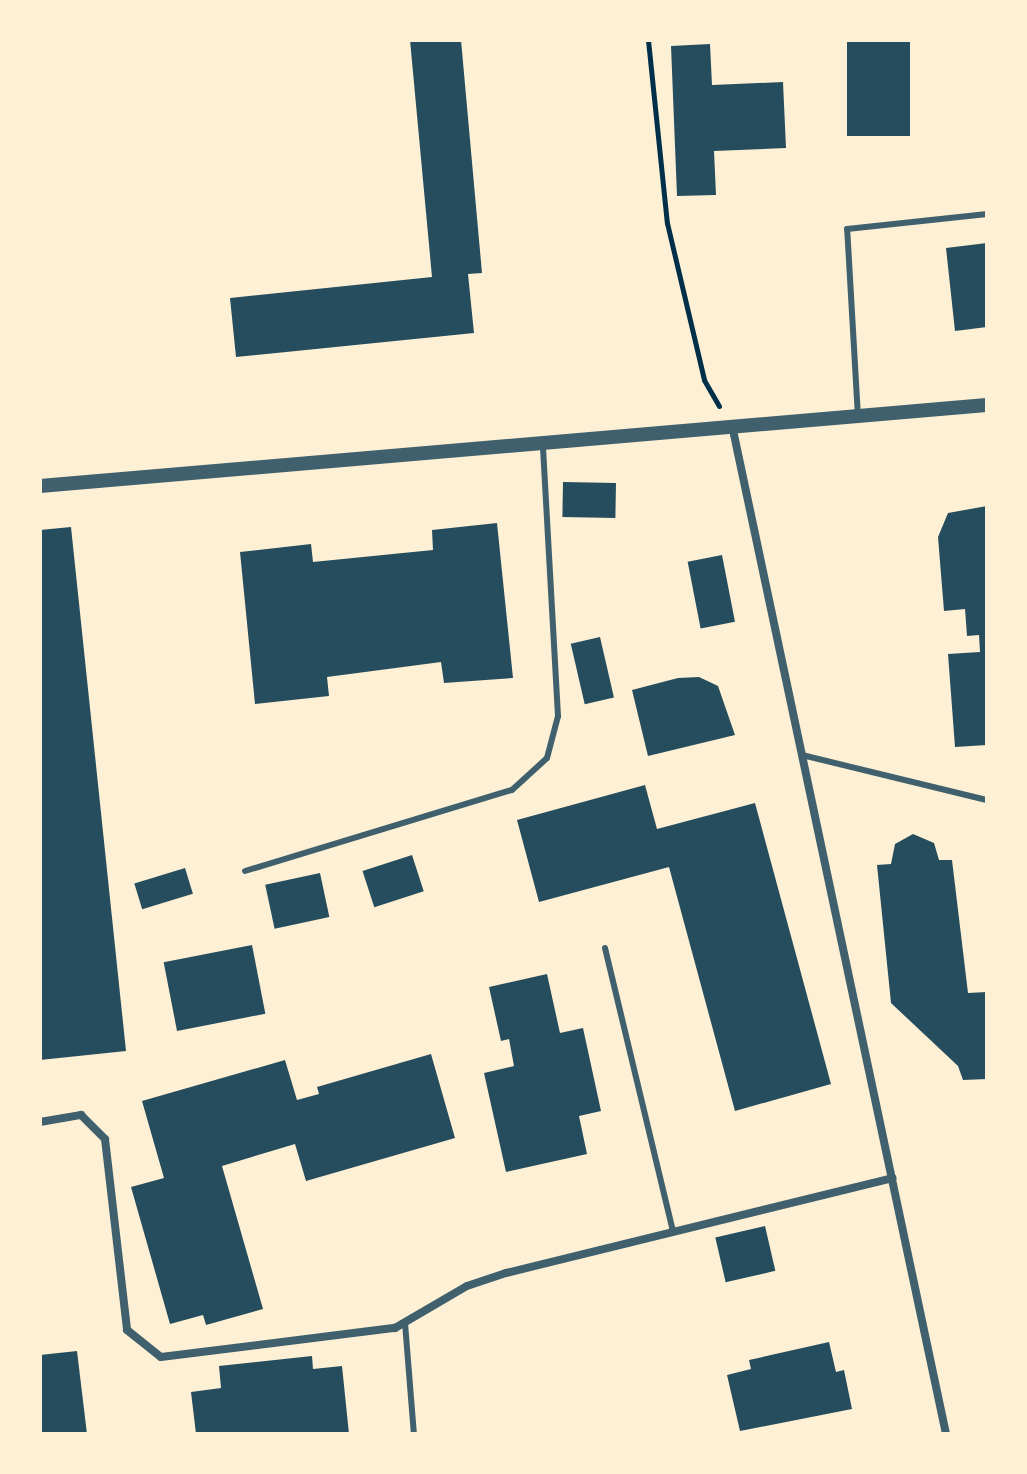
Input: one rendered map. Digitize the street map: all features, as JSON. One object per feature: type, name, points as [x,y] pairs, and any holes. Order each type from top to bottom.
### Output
[{"type":"street","points":[[40,486],[542,441],[733,430],[987,405]]},
{"type":"street","points":[[733,430],[946,1434]]},
{"type":"street","points":[[40,1122],[81,1115],[105,1139],[127,1330],[161,1357],[395,1328],[467,1286],[892,1178]]},
{"type":"lane","points":[[858,418],[847,229],[987,214]]},
{"type":"lane","points":[[245,871],[512,790],[547,758],[558,716],[542,441]]},
{"type":"lane","points":[[802,755],[987,800]]},
{"type":"lane","points":[[605,948],[673,1232]]},
{"type":"lane","points":[[405,1323],[414,1434]]},
{"type":"path","points":[[648,40],[667,223],[704,380],[733,430]]},
{"type":"building","points":[[410,40],[461,40],[482,273],[468,274],[474,333],[236,357],[230,298],[432,277]]},
{"type":"building","points":[[847,40],[910,40],[910,136],[847,136]]},
{"type":"building","points":[[710,44],[712,85],[783,82],[786,148],[714,151],[716,195],[677,196],[671,46]]},
{"type":"building","points":[[987,243],[987,327],[955,331],[946,248]]},
{"type":"building","points":[[563,482],[616,483],[615,518],[562,517]]},
{"type":"building","points":[[987,506],[987,745],[955,747],[948,654],[980,652],[979,635],[967,636],[965,609],[944,611],[938,537],[948,513]]},
{"type":"building","points":[[497,523],[513,678],[444,683],[441,662],[327,677],[329,696],[255,704],[240,552],[311,544],[313,562],[433,550],[432,530]]},
{"type":"building","points":[[71,527],[126,1051],[40,1060],[40,530]]},
{"type":"building","points":[[722,555],[735,622],[701,628],[688,562]]},
{"type":"building","points":[[600,637],[614,697],[585,704],[571,644]]},
{"type":"building","points":[[699,677],[718,686],[735,735],[648,756],[632,690],[678,678]]},
{"type":"building","points":[[645,785],[657,829],[755,803],[831,1084],[735,1111],[669,867],[539,902],[517,820]]},
{"type":"building","points":[[913,834],[934,843],[939,860],[952,860],[968,993],[987,992],[987,1079],[963,1080],[958,1066],[891,1003],[877,865],[891,864],[895,844]]},
{"type":"building","points":[[412,855],[424,891],[374,907],[363,871]]},
{"type":"building","points":[[185,868],[193,894],[142,909],[134,883]]},
{"type":"building","points":[[320,873],[329,917],[275,929],[265,885]]},
{"type":"building","points":[[252,945],[265,1014],[177,1031],[164,962]]},
{"type":"building","points":[[547,974],[560,1033],[583,1028],[601,1111],[579,1116],[587,1154],[506,1172],[484,1073],[514,1066],[509,1039],[501,1041],[489,987]]},
{"type":"building","points":[[431,1054],[455,1138],[306,1181],[295,1144],[222,1166],[263,1309],[206,1325],[203,1315],[170,1324],[131,1187],[164,1178],[142,1101],[285,1060],[297,1100],[319,1094],[317,1087]]},
{"type":"building","points":[[765,1226],[775,1271],[726,1282],[715,1237]]},
{"type":"building","points":[[829,1342],[836,1372],[844,1370],[852,1409],[740,1431],[727,1375],[751,1369],[749,1360]]},
{"type":"building","points":[[77,1351],[87,1434],[40,1434],[40,1355]]},
{"type":"building","points":[[312,1356],[313,1369],[342,1366],[349,1434],[196,1434],[191,1392],[221,1388],[219,1366]]}]
